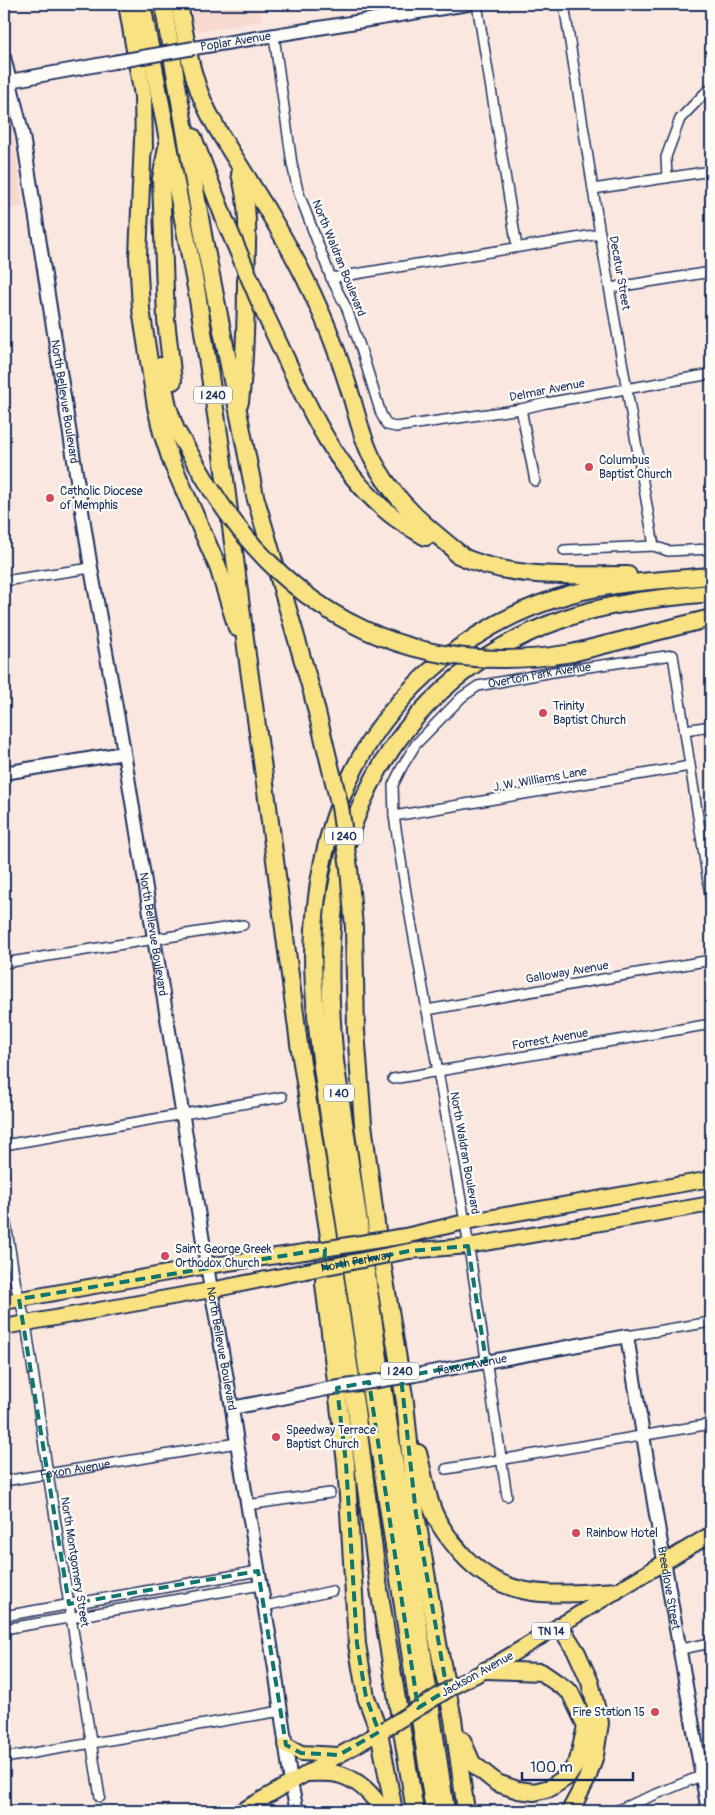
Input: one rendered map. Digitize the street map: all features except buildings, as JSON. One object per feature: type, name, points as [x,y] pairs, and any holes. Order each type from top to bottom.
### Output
[{"type":"highway","points":[[127,4],[143,96],[138,256],[141,310],[156,407],[172,463],[218,567],[247,656]]},
{"type":"highway","name":"I 240","points":[[142,4],[197,293],[221,447],[299,1044],[356,1410],[379,1590],[415,1811]]},
{"type":"highway","name":"I 240","points":[[163,4],[181,111],[255,496],[312,692],[340,807],[349,868],[354,928],[356,1031],[363,1124],[376,1231],[405,1402],[416,1514],[453,1719],[466,1811]]},
{"type":"highway","points":[[179,4],[191,63],[201,97],[236,162],[253,186],[291,253],[318,306],[336,351],[366,443],[378,469],[411,514],[464,558]]},
{"type":"highway","points":[[181,111],[200,154],[226,224],[265,314],[323,434],[356,480],[391,515],[439,546],[464,558],[504,570],[526,574],[553,575],[711,575]]},
{"type":"highway","points":[[168,137],[161,179],[166,320],[180,428]]},
{"type":"highway","points":[[143,139],[152,308],[168,407],[192,449],[211,489],[236,527],[266,561],[310,599],[356,626],[407,646],[460,657],[517,660],[572,653],[711,618]]},
{"type":"highway","points":[[236,162],[245,193],[247,208],[245,366],[239,416]]},
{"type":"highway","name":"I 40","points":[[434,1811],[339,1184],[317,1024],[313,955],[317,889],[324,856],[330,831],[348,781],[374,736],[390,714],[417,684],[461,646],[515,615],[571,594],[635,583],[711,575]]},
{"type":"highway","name":"I 40","points":[[446,1811],[334,1061],[330,957],[338,884],[356,818],[369,788],[387,756],[421,711],[462,672],[515,639],[565,618],[657,598],[711,593]]},
{"type":"highway","points":[[326,1224],[324,1284],[346,1463],[357,1644],[366,1697],[382,1730],[394,1811]]},
{"type":"highway","points":[[405,1402],[434,1515],[449,1539],[477,1570],[496,1582],[524,1591],[553,1595],[616,1590]]},
{"type":"highway","points":[[560,1626],[577,1653],[590,1682],[600,1722],[595,1755],[587,1779],[570,1811]]},
{"type":"highway","points":[[453,1719],[472,1763],[497,1783],[518,1790],[534,1792],[550,1788],[568,1776],[578,1761],[586,1726],[570,1692],[542,1672],[486,1670]]},
{"type":"highway","points":[[309,1772],[338,1774],[361,1785],[383,1811]]},
{"type":"main road","name":"North Parkway","points":[[4,1302],[206,1266],[405,1236],[464,1222],[711,1179]]},
{"type":"main road","name":"North Parkway","points":[[4,1327],[211,1290],[409,1251],[468,1246],[711,1204]]},
{"type":"main road","name":"Jackson Avenue","points":[[241,1811],[292,1783],[454,1686],[486,1670],[711,1534]]},
{"type":"main road","points":[[286,1745],[301,1753],[339,1755]]},
{"type":"street","name":"Poplar Avenue","points":[[6,81],[194,48],[468,4]]},
{"type":"street","points":[[477,4],[517,247]]},
{"type":"street","name":"Decatur Street","points":[[564,4],[600,234],[654,546]]},
{"type":"street","name":"North Waldran Boulevard","points":[[274,36],[296,182],[331,278],[346,309],[361,349],[380,414],[387,425]]},
{"type":"street","name":"North Bellevue Boulevard","points":[[4,57],[6,81],[22,136],[91,568],[124,753],[206,1266],[232,1408],[298,1811]]},
{"type":"street","points":[[667,178],[666,157],[680,119],[711,89]]},
{"type":"street","points":[[593,189],[711,171]]},
{"type":"street","points":[[331,278],[600,234]]},
{"type":"street","points":[[610,288],[711,272]]},
{"type":"street","name":"Delmar Avenue","points":[[387,425],[396,427],[522,409],[711,374]]},
{"type":"street","points":[[522,409],[535,480]]},
{"type":"street","points":[[564,550],[654,546],[668,551],[711,549]]},
{"type":"street","points":[[4,582],[91,568]]},
{"type":"street","name":"Overton Park Avenue","points":[[394,816],[393,785],[416,744],[462,697],[478,686],[553,672],[673,655],[685,730]]},
{"type":"street","points":[[711,726],[685,730],[711,901]]},
{"type":"street","points":[[4,773],[124,753]]},
{"type":"street","name":"J. W. Williams Lane","points":[[394,816],[690,766]]},
{"type":"street","name":"North Waldran Boulevard","points":[[394,816],[468,1246],[507,1496]]},
{"type":"street","points":[[4,963],[243,925]]},
{"type":"street","name":"Galloway Avenue","points":[[426,1010],[711,960]]},
{"type":"street","name":"Forrest Avenue","points":[[393,1080],[711,1024]]},
{"type":"street","points":[[4,1146],[282,1097]]},
{"type":"street","name":"North Montgomery Street","points":[[4,1212],[19,1299],[26,1323],[48,1474],[100,1797]]},
{"type":"street","name":"Faxon Avenue","points":[[232,1408],[327,1389],[711,1322]]},
{"type":"street","name":"Breedlove Street","points":[[627,1336],[708,1811]]},
{"type":"street","points":[[446,1470],[711,1424]]},
{"type":"street","name":"Faxon Avenue","points":[[4,1481],[237,1443]]},
{"type":"street","points":[[248,1505],[330,1492]]},
{"type":"street","points":[[4,1616],[258,1571]]},
{"type":"street","points":[[4,1629],[261,1585]]},
{"type":"street","points":[[265,1606],[332,1591]]},
{"type":"street","points":[[681,1649],[711,1643]]},
{"type":"street","points":[[4,1758],[281,1711]]},
{"type":"street","points":[[614,1811],[703,1775]]},
{"type":"highlighted area","points":[[468,1246],[486,1361],[401,1377],[416,1514],[447,1690],[418,1708],[369,1382],[337,1388],[346,1463],[357,1644],[366,1697],[379,1732],[339,1755],[301,1753],[286,1745],[258,1571],[69,1604],[19,1299],[325,1249],[324,1268],[409,1251]]},
{"type":"shaded area","points":[[190,4],[260,4],[262,21],[195,32]]},
{"type":"shaded area","points":[[4,103],[12,124],[23,206],[4,210]]},
{"type":"waterway","points":[[131,1811],[151,1808]]},
{"type":"place","name":"Columbus Baptist Church","points":[[589,467]]},
{"type":"place","name":"Catholic Diocese of Memphis","points":[[50,498]]},
{"type":"place","name":"Trinity Baptist Church","points":[[543,713]]},
{"type":"place","name":"Saint George Greek Orthodox Church","points":[[165,1256]]},
{"type":"place","name":"Speedway Terrace Baptist Church","points":[[276,1437]]},
{"type":"place","name":"Rainbow Hotel","points":[[576,1533]]},
{"type":"place","name":"Fire Station 15","points":[[655,1712]]}]
